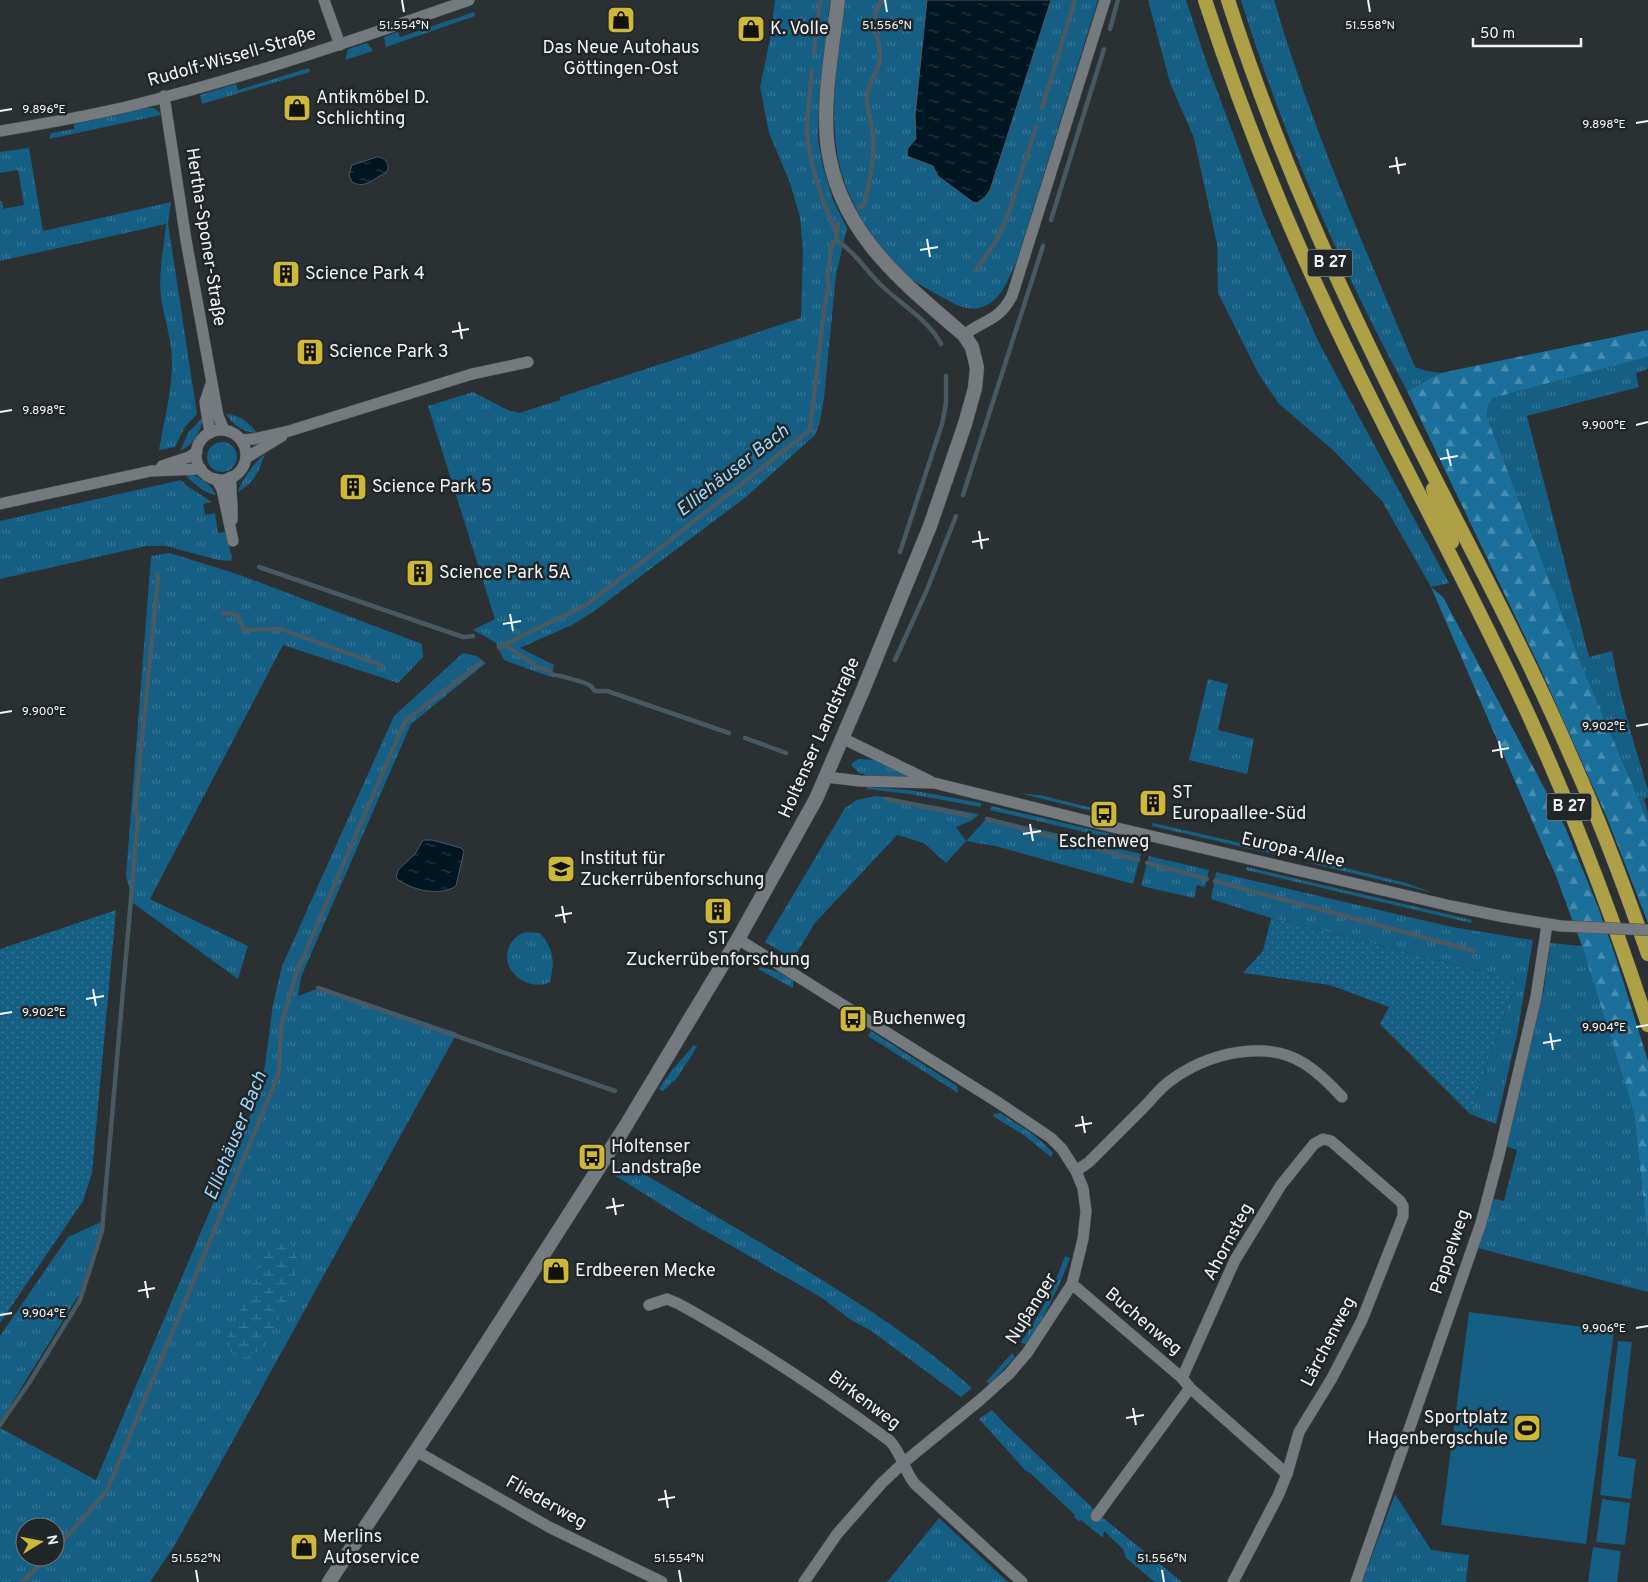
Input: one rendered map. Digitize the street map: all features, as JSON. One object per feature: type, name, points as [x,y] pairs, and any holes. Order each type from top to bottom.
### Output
[{"type":"highway","name":"B 27","points":[[1205,0],[1223,56],[1258,150],[1292,233],[1361,379],[1529,715],[1572,814],[1613,921],[1648,1025]]},
{"type":"highway","name":"B 27","points":[[1228,0],[1263,103],[1311,222],[1358,324],[1491,587],[1570,752],[1607,843],[1648,954]]},
{"type":"highway","name":"B 27","points":[[1411,430],[1471,597]]},
{"type":"street","points":[[324,0],[340,45]]},
{"type":"street","name":"Rudolf-Wissell-Straße","points":[[0,131],[129,106],[281,64],[469,0]]},
{"type":"street","points":[[838,0],[827,98],[830,154],[837,184],[856,226],[875,252],[890,269],[964,335],[1000,314],[1012,296],[1105,0]]},
{"type":"street","name":"Hertha-Sponer-Straße","points":[[164,96],[212,383],[218,416],[224,430]]},
{"type":"street","name":"Holtenser Landstraße","points":[[329,1582],[607,1157],[738,939],[816,799],[930,526],[965,424],[975,388],[977,368],[972,347],[964,335]]},
{"type":"street","points":[[241,440],[289,431],[472,374],[528,362]]},
{"type":"street","name":"Hertha-Sponer-Straße","points":[[210,433],[205,402],[212,383]]},
{"type":"street","points":[[224,430],[236,435],[241,440],[246,452],[246,458],[241,469],[231,478],[216,479],[208,476],[201,469],[197,452],[201,441],[210,433],[224,430]]},
{"type":"street","points":[[246,458],[289,431]]},
{"type":"street","points":[[151,471],[189,457],[197,452]]},
{"type":"street","points":[[0,504],[151,471],[201,469]]},
{"type":"street","points":[[231,478],[230,486],[233,507],[231,527]]},
{"type":"street","points":[[216,479],[222,489],[233,541]]},
{"type":"street","name":"Europa-Allee","points":[[842,738],[934,783]]},
{"type":"street","name":"Europa-Allee","points":[[826,777],[860,781],[934,783],[1451,906],[1560,926],[1648,930]]},
{"type":"street","name":"Pappelweg","points":[[1356,1582],[1391,1487],[1480,1223],[1500,1155],[1536,997],[1546,924]]},
{"type":"street","name":"Nußanger","points":[[738,939],[1051,1138],[1062,1149],[1076,1171],[1083,1188],[1086,1211],[1083,1239],[1072,1284],[1027,1353],[1009,1374],[903,1463],[881,1484],[837,1534],[804,1582]]},
{"type":"street","points":[[1076,1171],[1089,1162],[1168,1081],[1197,1064],[1222,1056],[1251,1051],[1268,1051],[1288,1056],[1305,1064],[1342,1097]]},
{"type":"street","name":"Ahornsteg","points":[[1182,1378],[1240,1252],[1281,1185],[1314,1144],[1327,1138]]},
{"type":"street","name":"Lärchenweg","points":[[1234,1582],[1278,1496],[1287,1474],[1299,1432],[1332,1378],[1362,1320],[1403,1211],[1400,1201],[1327,1138]]},
{"type":"street","name":"Buchenweg","points":[[1072,1284],[1182,1378],[1190,1388],[1287,1474]]},
{"type":"street","name":"Birkenweg","points":[[649,1305],[667,1299],[679,1304],[795,1373],[835,1400],[890,1441],[897,1448],[910,1478],[915,1484],[1022,1582]]},
{"type":"street","points":[[1096,1516],[1190,1388]]},
{"type":"street","name":"Fliederweg","points":[[416,1450],[549,1526],[662,1582]]},
{"type":"green space","points":[[775,0],[830,0],[819,108],[818,139],[823,167],[833,200],[847,228],[836,275],[824,398],[820,422],[815,435],[746,497],[593,612],[572,625],[520,648],[554,665],[551,677],[504,660],[495,642],[473,630],[495,619],[428,406],[473,392],[508,410],[519,413],[560,400],[560,397],[801,318],[803,252],[800,217],[790,183],[769,133],[760,87],[770,39]]},
{"type":"green space","points":[[845,0],[1098,0],[1017,260],[1004,288],[995,300],[989,304],[971,309],[961,307],[904,273],[894,264],[869,231],[849,194],[838,160],[834,115]]},
{"type":"green space","points":[[1148,0],[1186,0],[1206,61],[1264,217],[1318,341],[1449,583],[1431,587],[1382,501],[1333,450],[1279,404],[1258,373],[1218,293],[1217,244],[1194,138],[1170,83]]},
{"type":"green space","points":[[1241,0],[1274,0],[1321,140],[1415,367],[1441,373],[1407,391],[1336,248],[1294,151],[1257,51]]},
{"type":"green space","points":[[474,12],[475,16],[386,47],[384,37],[398,32],[400,37]]},
{"type":"green space","points":[[367,43],[373,51],[345,60],[348,49]]},
{"type":"green space","points":[[309,68],[310,72],[202,104],[200,95],[236,84],[238,90]]},
{"type":"green space","points":[[146,108],[155,109],[161,115],[49,139],[51,133],[74,129],[74,124]]},
{"type":"green space","points":[[29,148],[43,231],[171,202],[168,223],[197,414],[185,427],[175,447],[159,450],[172,373],[171,345],[160,288],[166,224],[0,261],[0,201],[2,201],[3,209],[24,205],[18,170],[0,173],[0,152]]},
{"type":"green space","points":[[1648,330],[1648,357],[1493,398],[1488,405],[1487,417],[1586,676],[1648,821],[1648,923],[1607,818],[1540,668],[1407,391],[1441,373]]},
{"type":"green space","points":[[1648,357],[1648,369],[1636,373],[1639,387],[1527,416],[1589,657],[1612,651],[1623,704],[1648,790],[1648,797],[1644,799],[1648,821],[1586,676],[1487,417],[1488,405],[1493,398]]},
{"type":"green space","points":[[226,414],[243,420],[257,433],[239,428]]},
{"type":"green space","points":[[203,417],[201,428],[193,442],[180,451],[188,433]]},
{"type":"green space","points":[[222,442],[233,446],[237,457],[233,468],[222,472],[211,468],[207,457],[211,446]]},
{"type":"green space","points":[[265,454],[255,476],[248,485],[238,492],[249,472]]},
{"type":"green space","points":[[190,474],[206,482],[216,495],[203,490],[185,475]]},
{"type":"green space","points":[[181,480],[212,502],[203,504],[205,515],[215,513],[218,533],[225,532],[232,557],[231,561],[218,560],[166,546],[146,546],[0,579],[0,521]]},
{"type":"green space","points":[[170,553],[240,575],[422,644],[423,657],[398,683],[283,645],[150,899],[248,946],[238,979],[133,903],[126,876],[151,556]]},
{"type":"green space","points":[[1431,587],[1443,597],[1565,827],[1598,907],[1614,952],[1648,1061],[1648,1242],[1634,1113],[1582,946],[1556,876]]},
{"type":"green space","points":[[463,653],[477,656],[486,663],[411,724],[301,977],[298,996],[322,987],[457,1033],[219,1466],[173,1548],[150,1582],[0,1582],[0,1428],[96,1480],[263,1081],[273,1004],[282,966],[394,716]]},
{"type":"green space","points":[[1208,679],[1228,684],[1218,730],[1254,739],[1247,774],[1189,760]]},
{"type":"green space","points":[[859,759],[874,760],[913,778],[859,773],[852,766],[852,763]]},
{"type":"green space","points":[[867,787],[910,790],[981,803],[981,807],[910,794],[867,789]]},
{"type":"green space","points":[[1019,793],[1044,796],[1104,811],[1103,814]]},
{"type":"green space","points":[[876,796],[979,814],[973,820],[956,827],[966,841],[946,863],[924,843],[897,835],[815,923],[793,959],[765,942],[845,808],[857,800]]},
{"type":"green space","points":[[991,806],[1141,841],[1140,845],[990,810]]},
{"type":"green space","points":[[988,817],[1141,854],[1133,884],[995,846],[966,841]]},
{"type":"green space","points":[[1153,823],[1288,854],[1282,856],[1152,826]]},
{"type":"green space","points":[[1149,856],[1209,870],[1205,887],[1197,885],[1194,898],[1141,886]]},
{"type":"green space","points":[[1309,859],[1406,883],[1431,892],[1314,864]]},
{"type":"green space","points":[[1247,867],[1472,920],[1471,923],[1246,870]]},
{"type":"green space","points":[[1216,872],[1452,927],[1533,940],[1517,1035],[1496,1124],[1470,1114],[1517,980],[1271,918],[1211,899]]},
{"type":"green space","points":[[116,910],[92,1173],[83,1201],[0,1323],[0,949]]},
{"type":"green space","points":[[1271,918],[1517,980],[1470,1114],[1380,1024],[1389,1007],[1330,985],[1243,973],[1263,951]]},
{"type":"green space","points":[[526,932],[540,933],[551,950],[553,968],[550,982],[538,985],[525,982],[519,979],[510,969],[507,958],[509,948],[517,936]]},
{"type":"green space","points":[[1550,943],[1582,946],[1634,1113],[1648,1242],[1648,1292],[1478,1248],[1491,1198],[1504,1201],[1517,1150],[1505,1146],[1544,989]]},
{"type":"green space","points":[[760,967],[779,972],[793,980],[793,988],[758,969]]},
{"type":"green space","points":[[871,1031],[957,1086],[958,1093],[868,1036]]},
{"type":"green space","points":[[694,1045],[697,1047],[677,1078],[663,1091],[659,1089],[672,1070]]},
{"type":"green space","points":[[1000,1113],[1041,1141],[1053,1153],[1051,1157],[1025,1136],[993,1116]]},
{"type":"green space","points":[[623,1162],[760,1242],[849,1297],[933,1355],[972,1388],[961,1397],[870,1330],[851,1320],[822,1298],[683,1218],[614,1175]]},
{"type":"green space","points":[[103,1221],[80,1293],[0,1422],[0,1336],[68,1237]]},
{"type":"green space","points":[[288,1242],[294,1247],[297,1260],[294,1279],[278,1322],[258,1351],[241,1360],[230,1351],[228,1337],[262,1259],[278,1244]]},
{"type":"green space","points":[[1065,1256],[1070,1258],[1061,1281],[1026,1345],[1021,1342],[1046,1300]]},
{"type":"green space","name":"Sportplatz Hagenbergschule","points":[[1469,1312],[1614,1331],[1586,1544],[1441,1525]]},
{"type":"green space","points":[[1618,1341],[1632,1342],[1618,1456],[1636,1459],[1631,1499],[1600,1495]]},
{"type":"green space","points":[[1012,1353],[1015,1357],[990,1384],[986,1382]]},
{"type":"green space","points":[[992,1410],[1102,1517],[1182,1582],[1155,1582],[1126,1558],[1123,1549],[1104,1531],[1103,1538],[1081,1520],[1080,1522],[1074,1517],[1075,1515],[1026,1471],[979,1419]]},
{"type":"green space","points":[[1395,1494],[1431,1550],[1469,1555],[1466,1582],[1362,1582]]},
{"type":"green space","points":[[1602,1499],[1630,1503],[1625,1545],[1596,1542]]},
{"type":"green space","points":[[939,1518],[1008,1582],[887,1582]]},
{"type":"green space","points":[[1593,1547],[1621,1551],[1617,1582],[1588,1582]]},
{"type":"water","points":[[927,0],[1051,0],[990,190],[977,203],[938,176],[933,166],[907,156],[908,148],[916,139],[915,116]]},
{"type":"water","points":[[377,157],[387,162],[388,168],[386,173],[366,184],[362,185],[352,182],[349,175],[352,165]]},
{"type":"water","points":[[423,840],[432,840],[461,848],[464,851],[456,886],[442,891],[425,891],[409,886],[396,878],[398,870],[415,854]]},
{"type":"waterway","points":[[814,52],[820,0]]},
{"type":"waterway","name":"Elliehäuser Bach","points":[[859,208],[864,205],[872,162],[873,136],[867,95],[880,59],[880,50],[875,30],[875,16],[882,0]]},
{"type":"waterway","points":[[1042,108],[1075,0]]},
{"type":"waterway","points":[[1110,29],[1118,0]]},
{"type":"waterway","points":[[1051,220],[1104,49]]},
{"type":"waterway","points":[[812,71],[807,137],[812,165],[836,232]]},
{"type":"waterway","points":[[976,270],[995,243],[1007,218],[1036,127]]},
{"type":"waterway","name":"Elliehäuser Bach","points":[[499,647],[586,605],[810,430],[825,303],[829,287],[827,276],[830,249],[836,240],[838,223]]},
{"type":"waterway","points":[[836,240],[854,255],[880,284],[921,319],[936,335],[941,344]]},
{"type":"waterway","points":[[963,495],[1043,246]]},
{"type":"waterway","points":[[900,552],[942,424],[946,403],[946,376]]},
{"type":"waterway","points":[[895,660],[926,592],[956,516]]},
{"type":"waterway","points":[[259,567],[463,637],[473,636]]},
{"type":"waterway","points":[[0,1425],[29,1383],[80,1300],[102,1231],[138,818],[135,809],[157,574]]},
{"type":"waterway","points":[[223,613],[237,615],[244,630],[281,629],[383,666]]},
{"type":"waterway","points":[[505,645],[539,668],[548,670],[553,675],[583,682],[591,686],[595,691],[607,691],[729,733]]},
{"type":"waterway","name":"Elliehäuser Bach","points":[[65,1539],[107,1491],[279,1073],[281,1026],[296,974],[405,721],[481,663]]},
{"type":"waterway","points":[[745,738],[786,753]]},
{"type":"waterway","points":[[886,799],[971,816]]},
{"type":"waterway","points":[[987,819],[1138,860]]},
{"type":"waterway","points":[[1147,863],[1207,879]]},
{"type":"waterway","points":[[1215,881],[1474,951]]},
{"type":"waterway","points":[[318,988],[615,1091]]},
{"type":"waterway","name":"Elliehäuser Bach","points":[[22,1582],[38,1567]]},
{"type":"place","name":"Das Neue Autohaus Göttingen-Ost","points":[[621,20]]},
{"type":"place","name":"K. Volle","points":[[751,29]]},
{"type":"place","name":"Antikmöbel D. Schlichting","points":[[297,108]]},
{"type":"place","name":"Science Park 4","points":[[286,274]]},
{"type":"place","name":"Science Park 3","points":[[310,352]]},
{"type":"place","name":"Science Park 5","points":[[353,487]]},
{"type":"place","name":"Science Park 5A","points":[[420,573]]},
{"type":"place","name":"ST Europaallee-Süd","points":[[1153,803]]},
{"type":"place","name":"Eschenweg","points":[[1104,814]]},
{"type":"place","name":"Institut für Zuckerrübenforschung","points":[[561,869]]},
{"type":"place","name":"ST Zuckerrübenforschung","points":[[718,911]]},
{"type":"place","name":"Buchenweg","points":[[853,1019]]},
{"type":"place","name":"Holtenser Landstraße","points":[[592,1157]]},
{"type":"place","name":"Erdbeeren Mecke","points":[[556,1271]]},
{"type":"place","name":"Sportplatz Hagenbergschule","points":[[1527,1428]]},
{"type":"place","name":"Merlins Autoservice","points":[[304,1547]]}]
